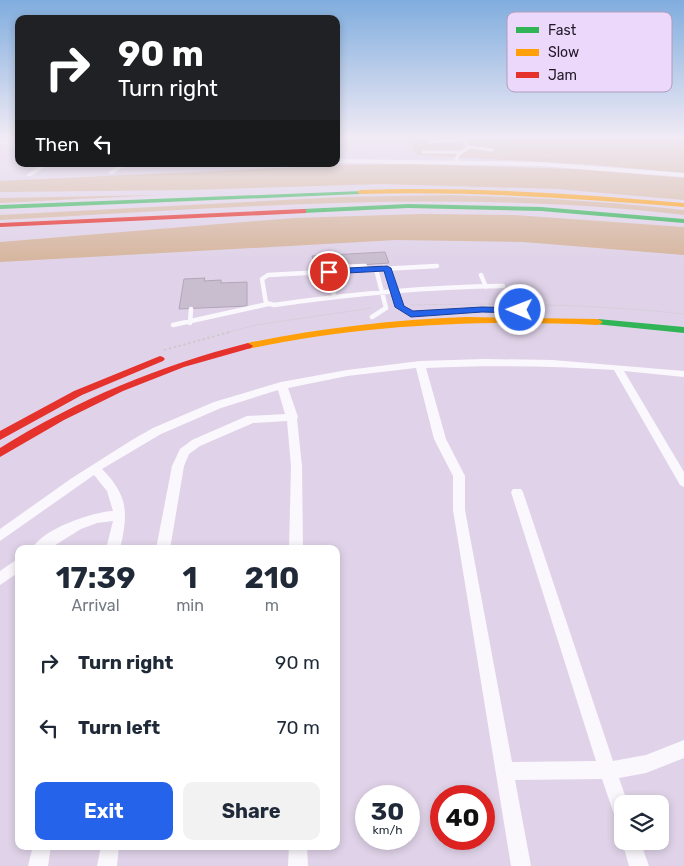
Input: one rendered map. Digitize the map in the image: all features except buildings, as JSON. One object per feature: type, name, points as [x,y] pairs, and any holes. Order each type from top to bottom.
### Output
[{"type":"main road","points":[[30,194],[237,190],[323,192]]},
{"type":"main road","points":[[0,207],[404,190],[492,191],[588,196],[684,205]]},
{"type":"main road","points":[[0,211],[259,200],[323,192]]},
{"type":"main road","points":[[0,225],[356,207],[433,206],[598,213],[684,221]]},
{"type":"main road","points":[[47,235],[324,213],[356,207]]},
{"type":"main road","points":[[231,338],[295,325],[372,317],[409,309],[557,311],[684,321]]},
{"type":"main road","points":[[0,453],[63,415],[146,376],[203,357],[305,334],[398,324],[498,319],[570,320],[684,330]]},
{"type":"main road","points":[[0,436],[78,393],[126,372],[170,356]]},
{"type":"street","points":[[0,536],[140,441],[186,418],[232,401],[282,387],[366,370],[420,364],[514,363],[617,367],[684,374]]},
{"type":"street","points":[[420,364],[440,439],[458,476],[459,510],[521,866]]},
{"type":"street","points":[[617,367],[684,482]]},
{"type":"street","points":[[282,387],[292,417],[295,442],[296,545]]},
{"type":"street","points":[[164,545],[178,466],[184,452],[196,443],[251,419],[292,417]]},
{"type":"street","points":[[95,470],[113,487],[119,501],[120,515],[114,545]]},
{"type":"street","points":[[517,492],[616,795]]},
{"type":"street","points":[[44,545],[56,535],[77,524],[98,517],[120,515]]},
{"type":"street","points":[[0,579],[15,567]]},
{"type":"street","points":[[505,772],[609,771],[646,764],[684,749]]},
{"type":"street","points":[[38,866],[41,850]]},
{"type":"street","points":[[107,866],[109,850]]},
{"type":"street","points":[[298,850],[298,866]]},
{"type":"street","points":[[635,850],[640,866]]},
{"type":"lane","points":[[329,272],[332,268],[341,267],[375,265],[387,268]]},
{"type":"lane","points":[[268,304],[264,300],[262,280],[265,276],[437,266]]},
{"type":"lane","points":[[387,268],[400,307],[409,309]]},
{"type":"lane","points":[[372,317],[386,308],[376,269]]},
{"type":"lane","points":[[329,272],[334,296]]},
{"type":"lane","points":[[481,275],[486,287]]},
{"type":"lane","points":[[173,325],[190,323],[268,304],[334,296],[438,287],[503,286]]},
{"type":"lane","points":[[190,309],[190,323]]},
{"type":"path","points":[[409,309],[554,303],[684,314]]},
{"type":"shaded area","points":[[34,179],[684,179],[684,200],[557,189],[382,184],[188,190],[0,192],[0,181]]},
{"type":"shaded area","points":[[160,195],[0,203],[0,198]]},
{"type":"shaded area","points":[[448,195],[537,198],[625,204],[684,210],[684,215],[598,207],[428,202],[256,206],[0,220],[0,215],[341,197]]},
{"type":"shaded area","points":[[421,214],[514,215],[684,227],[684,255],[523,242],[396,240],[0,262],[0,242],[294,218]]},
{"type":"traffic: fast","points":[[0,207],[360,192]]},
{"type":"traffic: fast","points":[[303,211],[408,206],[541,209],[684,221]]},
{"type":"traffic: fast","points":[[598,322],[684,330]]},
{"type":"traffic: slow","points":[[360,192],[482,192],[684,205]]},
{"type":"traffic: slow","points":[[248,346],[291,337],[378,325],[510,319],[598,322]]},
{"type":"traffic: jam","points":[[0,225],[303,211]]},
{"type":"traffic: jam","points":[[0,453],[30,434],[89,402],[149,376],[213,355],[248,346]]},
{"type":"traffic: jam","points":[[0,436],[78,393],[160,359]]},
{"type":"route","points":[[329,272],[387,268],[400,307],[403,311],[411,314],[442,311],[520,310]]}]
